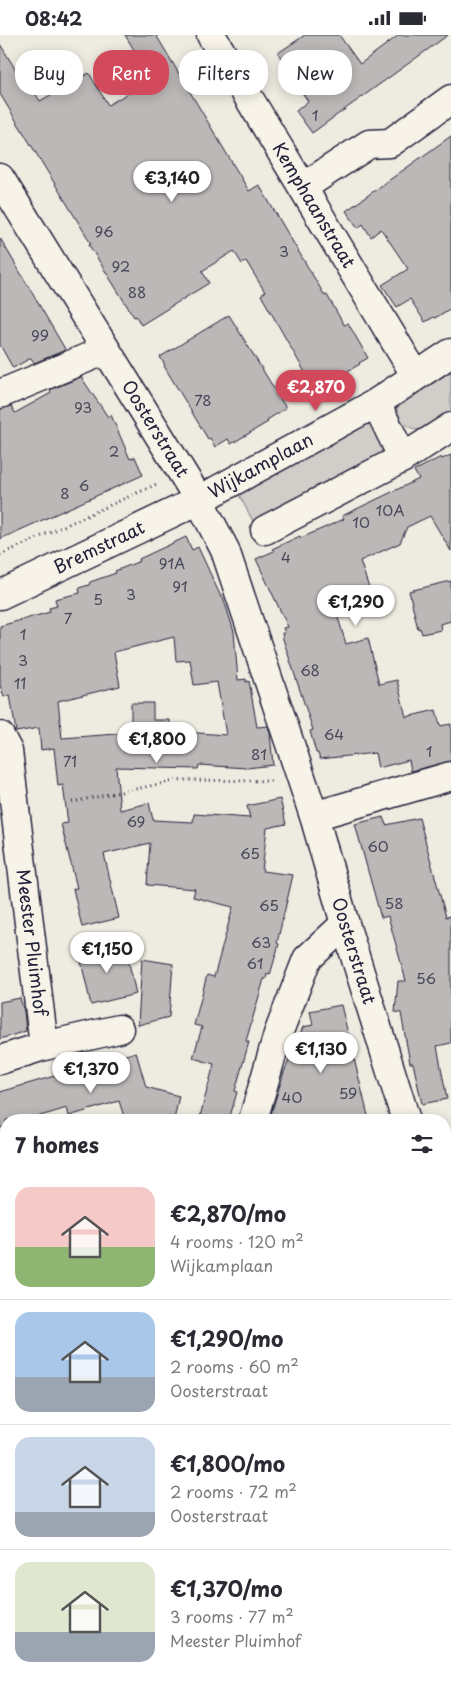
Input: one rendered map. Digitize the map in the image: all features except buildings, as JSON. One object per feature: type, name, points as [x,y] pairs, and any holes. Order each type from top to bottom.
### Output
[{"type":"street","name":"Kemphaanstraat","points":[[211,35],[416,377]]},
{"type":"street","points":[[302,187],[369,144],[390,143],[451,99]]},
{"type":"street","name":"Oosterstraat","points":[[0,178],[199,500],[225,550],[314,816],[345,924],[404,1114]]},
{"type":"street","points":[[0,394],[106,350]]},
{"type":"street","name":"Wijkamplaan","points":[[199,500],[376,403],[451,353]]},
{"type":"street","points":[[376,403],[403,458]]},
{"type":"street","points":[[265,530],[403,458],[451,427]]},
{"type":"street","name":"Bremstraat","points":[[0,595],[199,500]]},
{"type":"street","name":"Meester Pluimhof","points":[[0,736],[8,751],[44,1046]]},
{"type":"street","points":[[314,816],[451,776]]},
{"type":"street","points":[[256,1114],[278,1034],[307,959],[345,924]]},
{"type":"street","points":[[0,1060],[44,1046],[119,1029]]},
{"type":"street","points":[[0,1539],[0,1612]]},
{"type":"path","points":[[0,555],[182,473]]},
{"type":"path","points":[[72,802],[179,780],[302,782]]},
{"type":"shaded area","points":[[451,367],[451,412],[431,425],[417,430],[404,423],[398,413],[396,403]]},
{"type":"shaded area","points":[[367,424],[372,424],[385,442],[379,457],[254,523],[238,493]]}]
